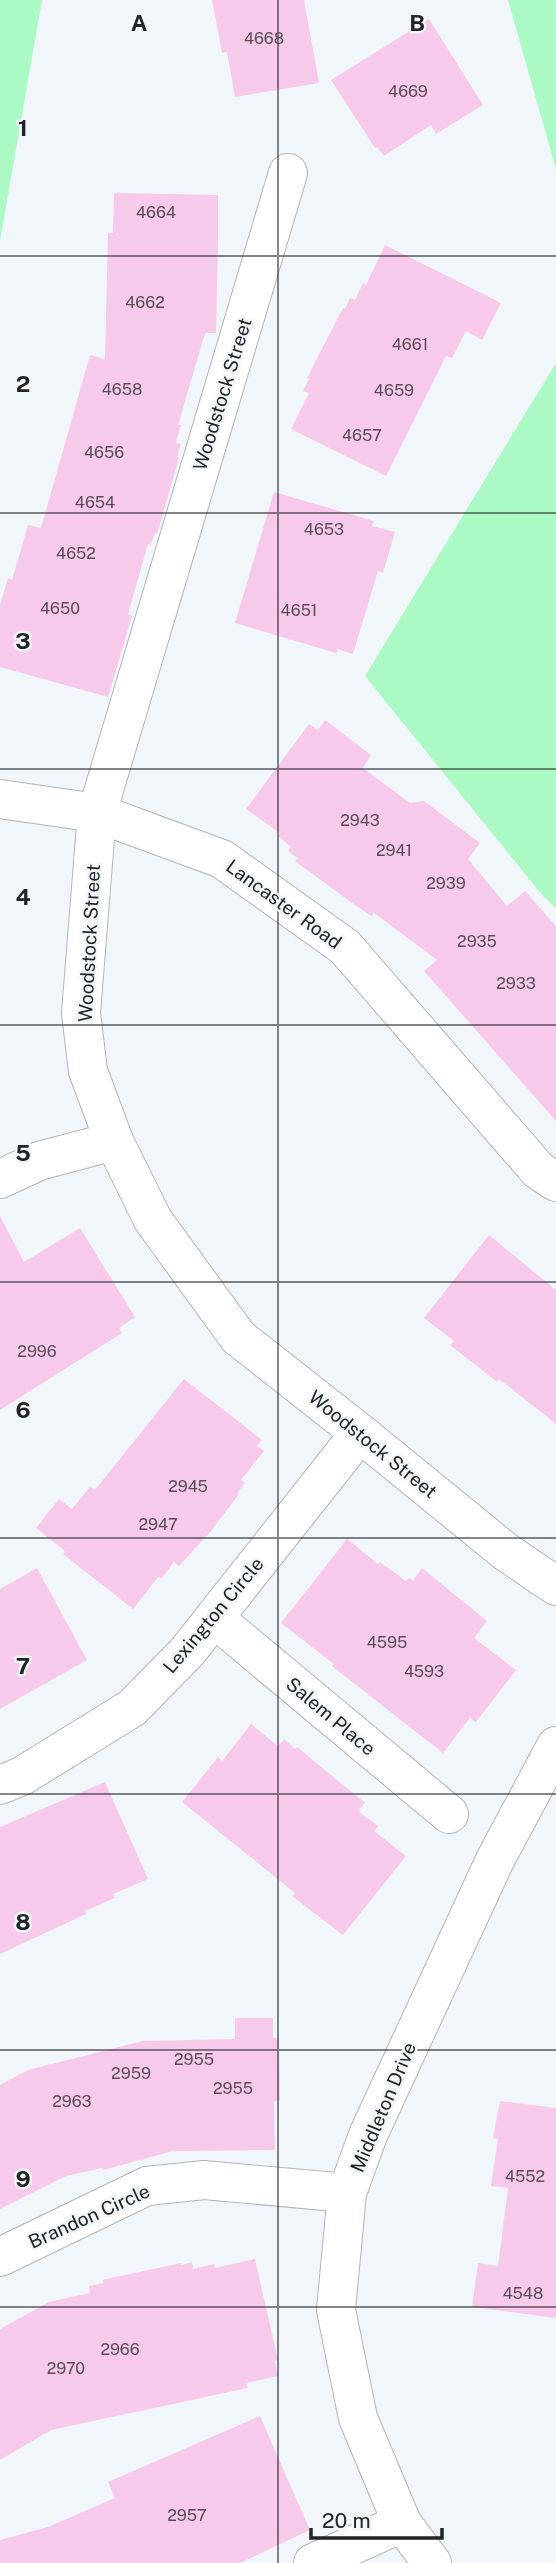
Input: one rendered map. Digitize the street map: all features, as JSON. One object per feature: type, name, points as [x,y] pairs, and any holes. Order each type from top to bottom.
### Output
[{"type":"street","name":"Woodstock Street","points":[[288,173],[97,813],[81,1013],[88,1071],[114,1141],[153,1220],[238,1337],[506,1552],[556,1586]]},
{"type":"street","name":"Lancaster Road","points":[[0,799],[97,813],[222,859],[345,947],[538,1170],[556,1182]]},
{"type":"street","points":[[0,1180],[39,1161],[114,1141]]},
{"type":"street","name":"Lexington Circle","points":[[0,1785],[22,1776],[132,1708],[187,1652],[360,1433]]},
{"type":"street","name":"Salem Place","points":[[214,1618],[449,1814]]},
{"type":"street","name":"Middleton Drive","points":[[432,2563],[402,2523],[358,2418],[337,2310],[347,2193],[368,2135],[495,1860],[556,1746]]},
{"type":"street","name":"Brandon Circle","points":[[0,2257],[147,2186],[204,2180],[347,2193]]},
{"type":"street","points":[[313,2563],[402,2523]]},
{"type":"green space","points":[[0,0],[42,0],[0,241]]},
{"type":"green space","points":[[508,0],[556,0],[556,169]]},
{"type":"green space","points":[[556,363],[556,908],[543,896],[365,676]]},
{"type":"building","points":[[212,0],[304,0],[319,83],[235,97],[227,52],[222,53]]},
{"type":"building","points":[[429,19],[483,105],[436,134],[431,125],[384,156],[375,148],[331,80]]},
{"type":"building","points":[[114,193],[218,195],[218,239],[216,333],[205,333],[178,425],[181,425],[176,443],[181,444],[177,457],[179,458],[157,534],[155,533],[151,545],[148,544],[128,614],[132,616],[108,697],[0,667],[0,605],[8,578],[12,580],[28,525],[41,528],[90,355],[105,359],[108,233],[113,233]]},
{"type":"building","points":[[385,245],[501,303],[482,340],[466,331],[452,358],[446,356],[386,476],[291,429],[309,393],[303,391],[309,379],[307,378],[343,308],[345,309],[350,298],[355,300],[363,283],[366,285]]},
{"type":"building","points":[[274,492],[374,521],[372,526],[395,532],[383,573],[378,571],[353,654],[338,649],[336,653],[235,623]]},
{"type":"building","points":[[325,720],[371,755],[363,768],[410,803],[424,801],[480,843],[468,859],[507,906],[525,891],[556,926],[556,1121],[424,971],[437,960],[374,913],[372,916],[359,908],[295,861],[298,858],[288,851],[291,847],[278,836],[280,833],[246,809],[309,724],[318,730]]},
{"type":"building","points":[[0,1216],[24,1262],[80,1228],[135,1317],[119,1328],[122,1333],[0,1410]]},
{"type":"building","points":[[489,1235],[556,1290],[556,1424],[450,1345],[454,1341],[424,1318]]},
{"type":"building","points":[[184,1379],[262,1440],[257,1446],[264,1451],[241,1480],[245,1483],[237,1493],[239,1494],[211,1531],[179,1566],[174,1562],[161,1579],[159,1576],[133,1609],[63,1554],[66,1552],[36,1528],[59,1499],[72,1509],[90,1487],[95,1490]]},
{"type":"building","points":[[347,1539],[378,1564],[380,1562],[406,1581],[409,1578],[413,1581],[422,1568],[487,1621],[474,1638],[516,1670],[476,1722],[470,1718],[443,1753],[281,1623]]},
{"type":"building","points":[[37,1568],[87,1660],[0,1709],[0,1589]]},
{"type":"building","points":[[251,1724],[278,1746],[284,1739],[295,1749],[297,1747],[365,1803],[358,1811],[378,1826],[374,1831],[406,1856],[343,1935],[292,1896],[295,1893],[182,1802],[218,1757],[222,1761]]},
{"type":"building","points":[[105,1782],[148,1879],[113,1894],[115,1898],[85,1911],[86,1914],[0,1954],[0,1827]]},
{"type":"building","points":[[235,2018],[273,2018],[273,2038],[279,2038],[280,2100],[274,2101],[275,2150],[173,2151],[103,2170],[102,2168],[66,2176],[0,2209],[0,2085],[28,2070],[143,2041],[235,2039]]},
{"type":"building","points":[[500,2101],[556,2108],[556,2318],[472,2307],[478,2263],[498,2266],[508,2188],[491,2186],[498,2139],[493,2138]]},
{"type":"building","points":[[255,2259],[278,2360],[275,2361],[278,2376],[246,2383],[248,2388],[51,2430],[0,2460],[0,2329],[49,2302],[90,2293],[89,2286],[104,2283],[102,2280],[181,2263],[192,2262],[193,2269],[214,2264],[215,2268]]},
{"type":"building","points":[[260,2416],[310,2530],[240,2563],[0,2563],[0,2540],[48,2527],[115,2498],[108,2482]]}]
